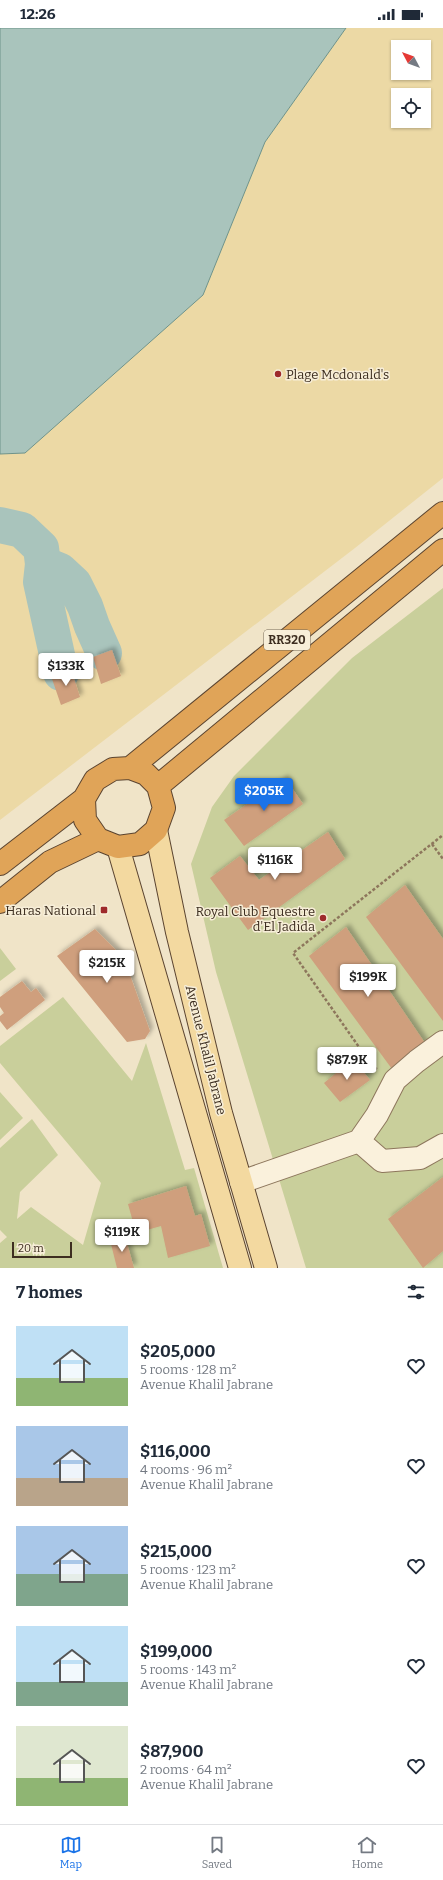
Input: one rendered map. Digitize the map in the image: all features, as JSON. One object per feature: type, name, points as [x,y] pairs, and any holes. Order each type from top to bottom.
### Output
[{"type":"highway","name":"RR320","points":[[130,768],[443,513]]},
{"type":"highway","name":"RR320","points":[[158,786],[443,550]]},
{"type":"highway","points":[[0,864],[84,799],[95,780],[113,769],[130,768],[146,774],[158,786],[164,808],[156,830],[140,844],[118,847],[98,839],[85,820],[84,799]]},
{"type":"highway","points":[[0,902],[50,862],[98,839]]},
{"type":"main road","name":"Avenue Khalil Jabrane","points":[[156,830],[179,939],[221,1113],[266,1268]]},
{"type":"main road","name":"Avenue Khalil Jabrane","points":[[118,847],[240,1268]]},
{"type":"street","points":[[241,1182],[359,1141],[377,1115],[395,1080],[417,1060],[443,1042]]},
{"type":"street","points":[[359,1141],[382,1162],[420,1158],[443,1145]]},
{"type":"path","points":[[395,1080],[373,1067],[293,953],[443,835]]},
{"type":"path","points":[[432,844],[443,859]]},
{"type":"green space","name":"Royal Club Equestre d'El Jadida","points":[[443,588],[443,1268],[306,1268],[216,972],[191,864],[212,807],[234,776],[352,658]]},
{"type":"green space","points":[[0,948],[16,969],[0,981]]},
{"type":"green space","points":[[63,997],[132,1081],[146,1043],[185,1170],[194,1168],[223,1268],[0,1268],[0,1243],[7,1237],[0,1230],[0,1148],[32,1119],[58,1155],[20,1192],[17,1219],[31,1207],[83,1245],[101,1183],[0,1063],[0,1046]]},
{"type":"green space","points":[[0,1092],[23,1118],[0,1140]]},
{"type":"sand","name":"Plage Mcdonald's","points":[[346,28],[443,28],[443,478],[355,548],[0,820],[0,454],[25,453],[203,295],[265,142]]},
{"type":"water","points":[[0,28],[346,28],[265,142],[203,295],[25,453],[0,454]]},
{"type":"building","points":[[112,650],[121,676],[101,684],[93,657]]},
{"type":"building","points":[[71,669],[80,697],[61,705],[51,676]]},
{"type":"building","points":[[285,778],[303,804],[244,846],[224,820]]},
{"type":"building","points":[[328,832],[345,859],[248,930],[210,878],[240,856],[259,880]]},
{"type":"building","points":[[405,885],[443,939],[443,1021],[366,917]]},
{"type":"building","points":[[346,927],[427,1046],[392,1069],[309,956]]},
{"type":"building","points":[[95,929],[124,958],[150,1031],[145,1039],[127,1042],[57,956]]},
{"type":"building","points":[[22,981],[31,992],[36,988],[45,1000],[7,1030],[0,1021],[0,1016],[4,1013],[0,1007],[0,997]]},
{"type":"building","points":[[353,1059],[370,1080],[340,1102],[324,1083]]},
{"type":"building","points":[[443,1177],[443,1251],[423,1268],[388,1219]]},
{"type":"building","points":[[186,1186],[195,1216],[201,1214],[210,1246],[168,1258],[161,1226],[136,1233],[128,1204]]},
{"type":"building","points":[[125,1236],[134,1268],[117,1268],[110,1240]]},
{"type":"waterway","points":[[0,525],[22,530],[41,548],[43,564],[41,582],[61,673]]},
{"type":"waterway","points":[[43,564],[60,571],[74,584],[85,606],[104,653]]},
{"type":"place","name":"Plage Mcdonald's","points":[[278,374]]},
{"type":"place","name":"Haras National","points":[[104,910]]},
{"type":"place","name":"Royal Club Equestre d'El Jadida","points":[[323,918]]}]
